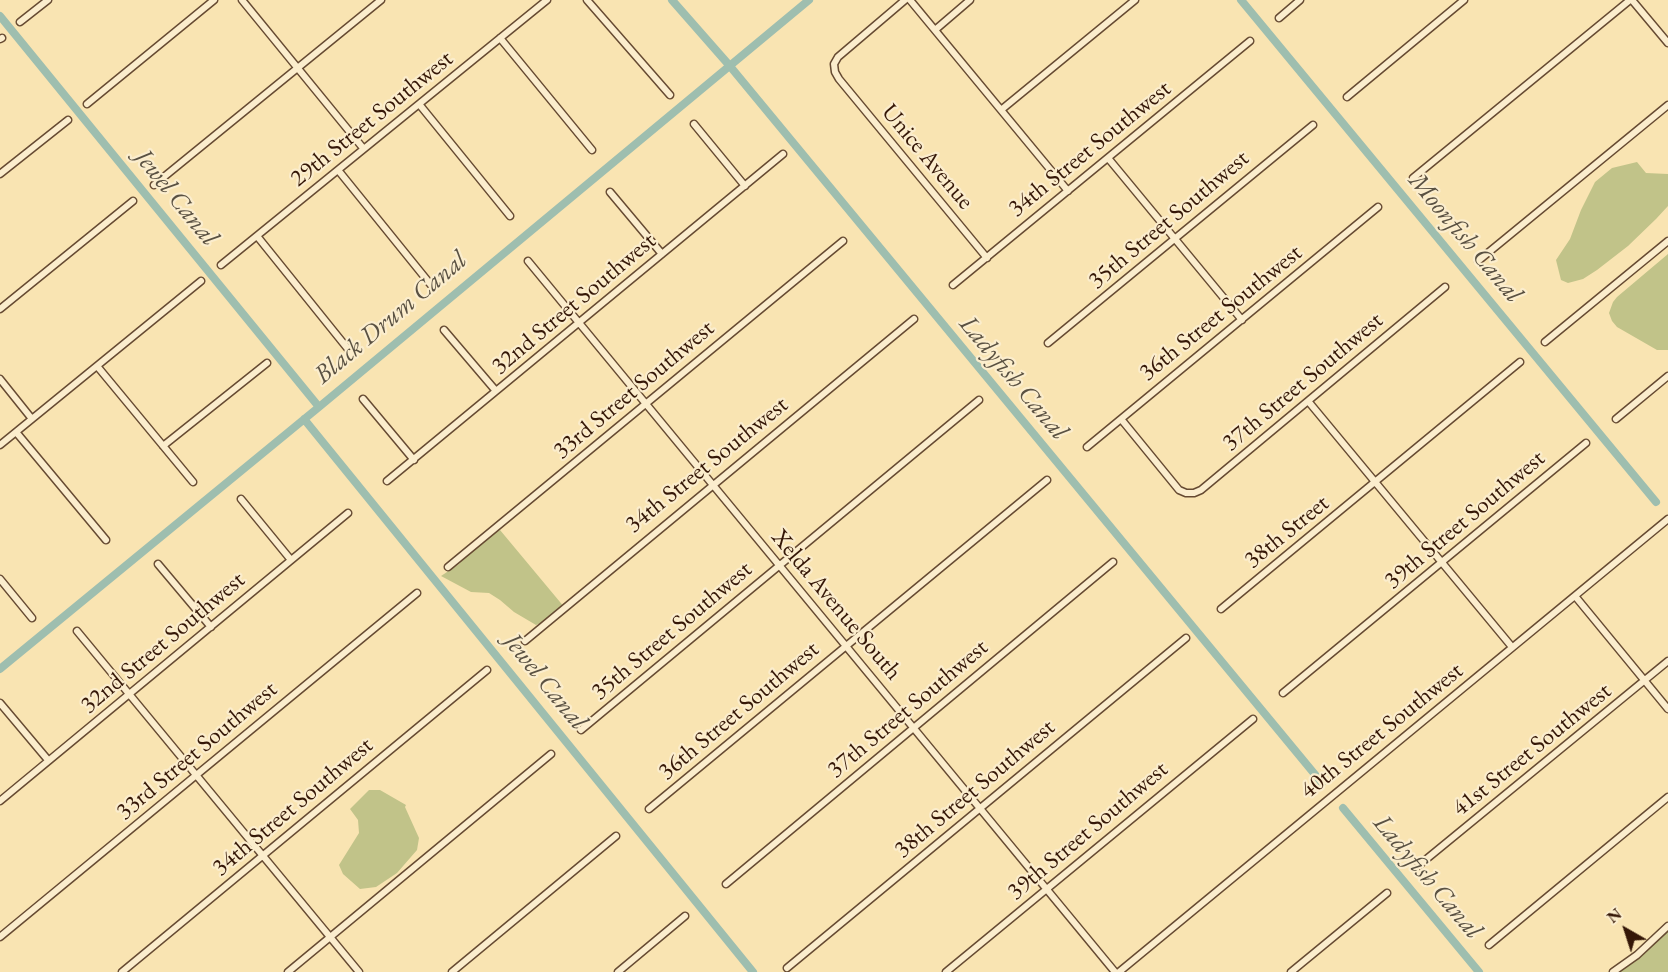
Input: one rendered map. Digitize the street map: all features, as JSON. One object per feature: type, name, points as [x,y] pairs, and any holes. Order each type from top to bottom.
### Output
[{"type":"street","points":[[20,22],[48,0]]},
{"type":"street","points":[[87,104],[214,0]]},
{"type":"street","points":[[242,0],[363,148]]},
{"type":"street","points":[[154,184],[381,0]]},
{"type":"street","name":"29th Street Southwest","points":[[221,266],[547,0]]},
{"type":"street","points":[[587,0],[670,94]]},
{"type":"street","name":"Unice Avenue","points":[[905,0],[838,57],[834,64],[835,72],[839,80],[987,258]]},
{"type":"street","points":[[910,0],[1068,191]]},
{"type":"street","points":[[934,30],[970,0]]},
{"type":"street","points":[[1001,110],[1135,0]]},
{"type":"street","points":[[1279,18],[1300,0]]},
{"type":"street","points":[[1347,97],[1464,0]]},
{"type":"street","points":[[1413,178],[1631,0],[1668,44]]},
{"type":"street","points":[[500,38],[592,150]]},
{"type":"street","name":"34th Street Southwest","points":[[953,285],[1250,41]]},
{"type":"street","points":[[419,104],[510,216]]},
{"type":"street","points":[[1478,261],[1668,105]]},
{"type":"street","points":[[0,174],[68,120]]},
{"type":"street","points":[[694,124],[745,186]]},
{"type":"street","name":"35th Street Southwest","points":[[1048,343],[1313,125]]},
{"type":"street","name":"32nd Street Southwest","points":[[387,481],[783,154]]},
{"type":"street","points":[[1108,158],[1242,320]]},
{"type":"street","points":[[338,170],[431,285]]},
{"type":"street","points":[[610,192],[662,254]]},
{"type":"street","points":[[0,309],[134,201]]},
{"type":"street","name":"36th Street Southwest","points":[[1087,447],[1378,207]]},
{"type":"street","points":[[257,236],[352,354]]},
{"type":"street","name":"33rd Street Southwest","points":[[448,567],[843,241]]},
{"type":"street","points":[[1545,342],[1668,241]]},
{"type":"street","name":"Xelda Avenue South","points":[[528,261],[1117,972]]},
{"type":"street","points":[[0,445],[201,281]]},
{"type":"street","name":"37th Street Southwest","points":[[1121,419],[1179,490],[1194,493],[1201,490],[1445,287]]},
{"type":"street","name":"34th Street Southwest","points":[[525,641],[914,319]]},
{"type":"street","points":[[444,330],[496,391]]},
{"type":"street","points":[[1375,482],[1520,362]]},
{"type":"street","points":[[164,446],[267,363]]},
{"type":"street","points":[[97,366],[193,482]]},
{"type":"street","points":[[1616,419],[1668,376]]},
{"type":"street","points":[[0,378],[32,419]]},
{"type":"street","points":[[363,399],[414,460]]},
{"type":"street","name":"35th Street Southwest","points":[[581,730],[979,400]]},
{"type":"street","points":[[1308,401],[1512,647]]},
{"type":"street","points":[[16,432],[106,540]]},
{"type":"street","name":"39th Street Southwest","points":[[1283,693],[1586,443]]},
{"type":"street","name":"36th Street Southwest","points":[[649,809],[1047,480]]},
{"type":"street","name":"38th Street","points":[[1221,609],[1375,482]]},
{"type":"street","points":[[241,499],[291,560]]},
{"type":"street","name":"32nd Street Southwest","points":[[0,801],[348,513]]},
{"type":"street","name":"40th Street Southwest","points":[[1117,972],[1668,519]]},
{"type":"street","name":"37th Street Southwest","points":[[726,884],[1113,562]]},
{"type":"street","points":[[158,564],[211,627]]},
{"type":"street","points":[[0,579],[32,618]]},
{"type":"street","name":"33rd Street Southwest","points":[[0,937],[417,593]]},
{"type":"street","points":[[1575,596],[1668,709]]},
{"type":"street","points":[[77,631],[359,972]]},
{"type":"street","name":"38th Street Southwest","points":[[787,968],[1186,638]]},
{"type":"street","name":"41st Street Southwest","points":[[1418,866],[1668,661]]},
{"type":"street","name":"34th Street Southwest","points":[[122,972],[487,670]]},
{"type":"street","points":[[0,703],[48,760]]},
{"type":"street","name":"39th Street Southwest","points":[[946,972],[1253,718]]},
{"type":"street","points":[[288,972],[551,754]]},
{"type":"street","points":[[1489,945],[1668,797]]},
{"type":"street","points":[[452,972],[616,836]]},
{"type":"street","points":[[1291,972],[1387,893]]},
{"type":"street","points":[[618,972],[685,916]]},
{"type":"street","points":[[1613,972],[1637,955],[1668,926]]},
{"type":"green space","points":[[1637,162],[1646,173],[1668,174],[1668,206],[1628,246],[1597,270],[1583,279],[1568,283],[1561,280],[1556,260],[1570,239],[1595,182],[1612,168]]},
{"type":"green space","points":[[1668,254],[1668,350],[1657,350],[1617,327],[1609,313],[1617,297]]},
{"type":"green space","points":[[500,530],[565,608],[556,617],[536,625],[489,593],[471,592],[441,576],[459,564],[473,546]]},
{"type":"green space","points":[[369,790],[380,790],[406,805],[419,838],[417,850],[397,873],[376,887],[360,889],[343,874],[339,865],[359,833],[358,820],[350,809]]},
{"type":"green space","points":[[1668,927],[1668,972],[1611,972]]},
{"type":"waterway","name":"Ladyfish Canal","points":[[672,0],[729,65],[1322,783]]},
{"type":"waterway","name":"Black Drum Canal","points":[[0,669],[809,0]]},
{"type":"waterway","name":"Moonfish Canal","points":[[1241,0],[1656,502]]},
{"type":"waterway","name":"Jewel Canal","points":[[0,16],[319,407]]},
{"type":"waterway","name":"Jewel Canal","points":[[304,419],[753,972]]},
{"type":"waterway","name":"Ladyfish Canal","points":[[1343,808],[1479,972]]}]
